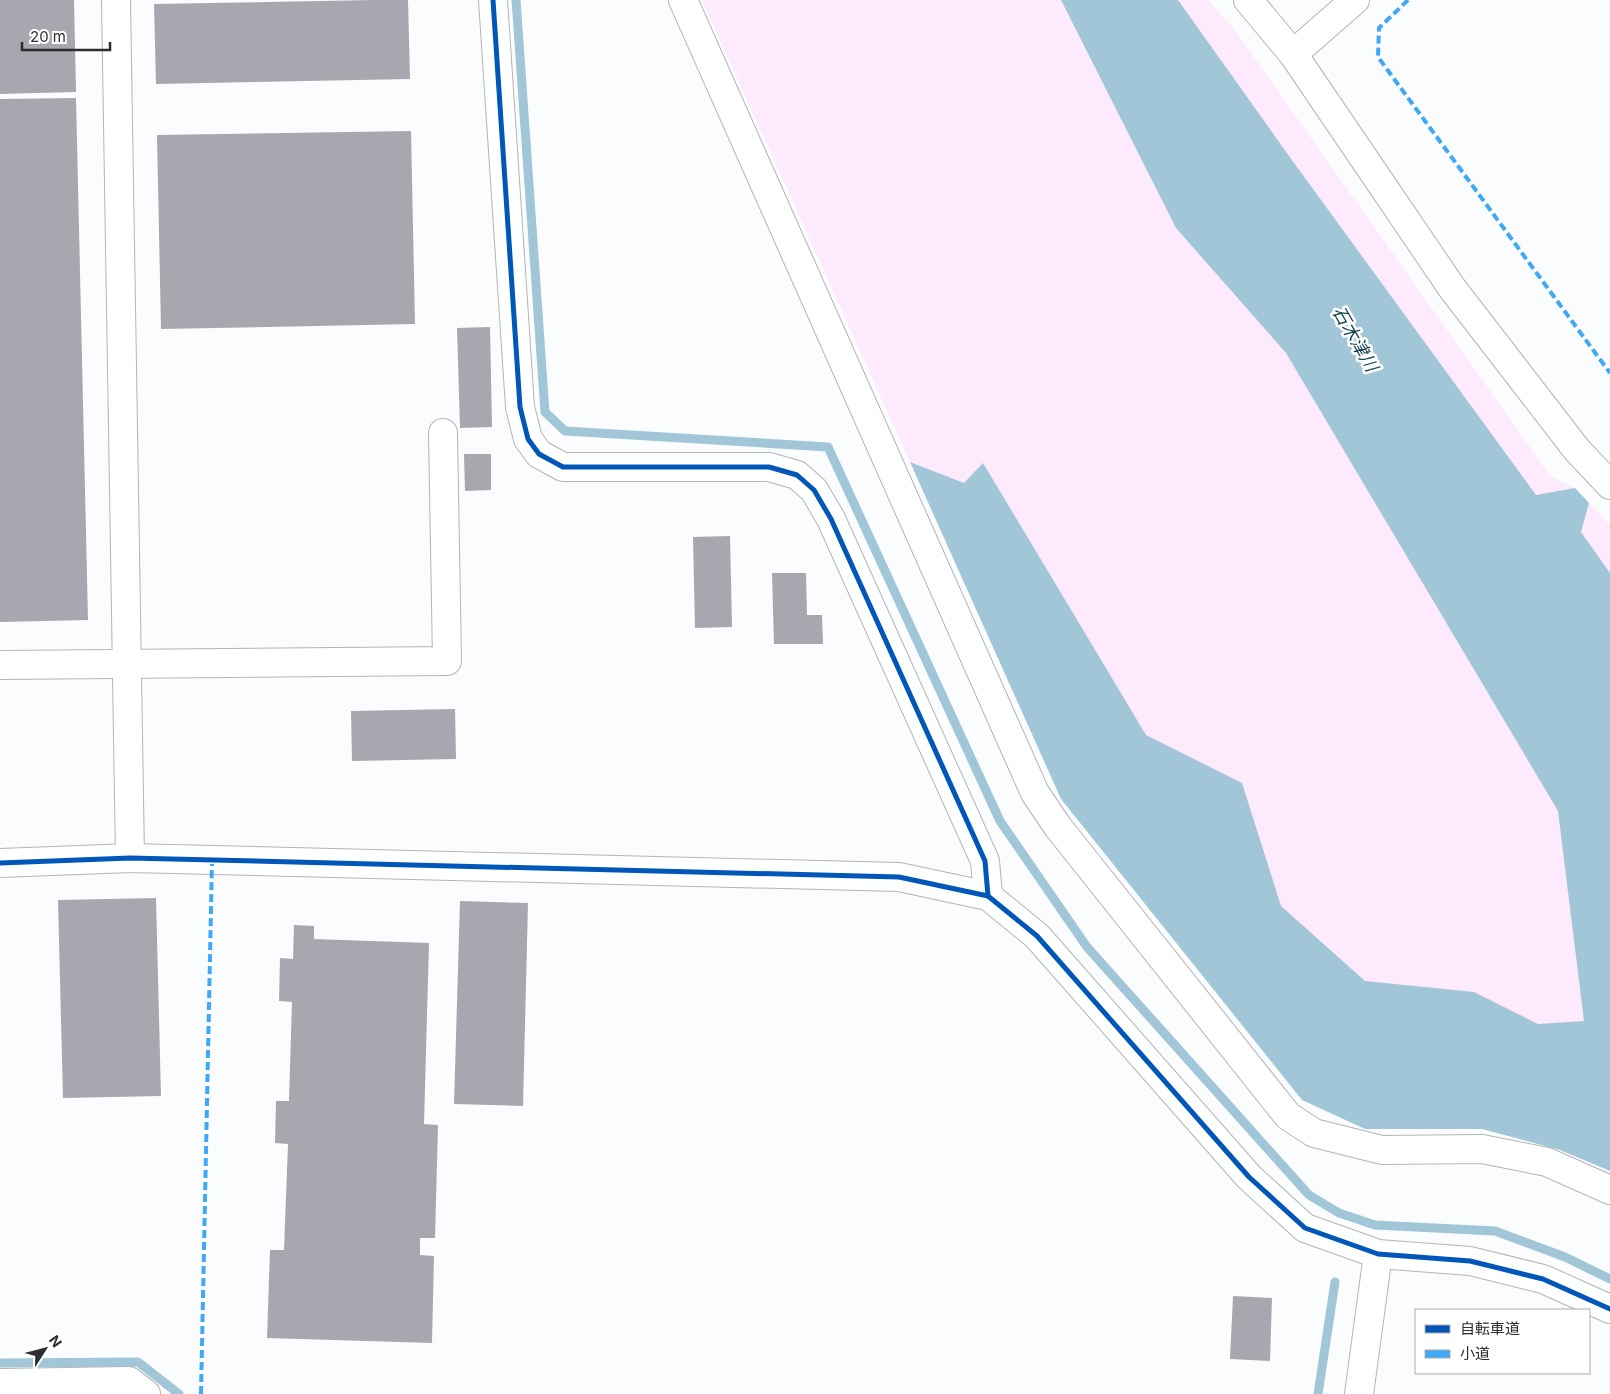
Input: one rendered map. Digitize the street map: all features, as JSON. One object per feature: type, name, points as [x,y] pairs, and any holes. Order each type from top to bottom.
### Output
[{"type":"street","points":[[116,0],[130,858]]},
{"type":"street","points":[[493,0],[520,407],[528,440],[539,454],[563,467],[769,467],[797,475],[814,490],[831,519],[985,861],[988,896]]},
{"type":"street","points":[[683,0],[1035,793],[1058,827],[1288,1116],[1314,1133],[1382,1150],[1482,1149],[1547,1162],[1610,1190]]},
{"type":"street","points":[[1248,0],[1293,54],[1452,288],[1577,450],[1610,484]]},
{"type":"street","points":[[1293,54],[1355,0]]},
{"type":"street","points":[[0,665],[447,660],[443,433]]},
{"type":"street","points":[[0,863],[130,858],[899,877],[988,896],[1038,936],[1249,1177],[1306,1228],[1378,1254],[1470,1261],[1543,1279],[1610,1309]]},
{"type":"street","points":[[1358,1394],[1378,1254]]},
{"type":"street","points":[[0,1382],[129,1381],[146,1394]]},
{"type":"shaded area","points":[[702,0],[1099,0],[1550,650],[1610,1129],[1388,1096],[964,484],[910,462]]},
{"type":"shaded area","points":[[1140,0],[1208,0],[1234,29],[1551,477],[1575,488],[1610,525],[1610,641]]},
{"type":"water","name":"石木津川","points":[[1061,0],[1178,0],[1536,495],[1575,488],[1589,503],[1581,532],[1610,573],[1610,1171],[1560,1150],[1482,1129],[1365,1129],[1302,1100],[1061,799],[910,462],[964,483],[983,463],[1146,735],[1242,783],[1281,906],[1365,981],[1474,992],[1538,1024],[1584,1021],[1558,811],[1286,353],[1176,228]]},
{"type":"building","points":[[0,0],[74,0],[76,92],[0,94]]},
{"type":"building","points":[[408,0],[410,79],[156,84],[154,4]]},
{"type":"building","points":[[76,98],[88,620],[0,622],[0,99]]},
{"type":"building","points":[[411,131],[415,324],[161,329],[157,135]]},
{"type":"building","points":[[490,327],[492,427],[460,428],[457,328]]},
{"type":"building","points":[[464,454],[491,454],[491,490],[465,491]]},
{"type":"building","points":[[730,536],[732,627],[695,628],[693,537]]},
{"type":"building","points":[[772,573],[806,573],[807,615],[822,615],[823,644],[774,644]]},
{"type":"building","points":[[455,709],[456,759],[352,761],[351,711]]},
{"type":"building","points":[[156,898],[161,1096],[63,1098],[58,900]]},
{"type":"building","points":[[460,901],[528,903],[523,1106],[454,1104]]},
{"type":"building","points":[[294,925],[314,926],[314,939],[429,943],[424,1124],[438,1125],[435,1238],[420,1238],[420,1255],[434,1256],[432,1343],[267,1338],[270,1250],[284,1250],[288,1144],[275,1143],[276,1101],[289,1101],[292,1002],[279,1001],[280,958],[293,959]]},
{"type":"building","points":[[1233,1296],[1272,1298],[1270,1361],[1230,1359]]},
{"type":"waterway","points":[[516,0],[545,412],[565,431],[828,447],[1000,821],[1087,947],[1309,1195],[1339,1213],[1375,1225],[1495,1231],[1565,1257],[1610,1279]]},
{"type":"waterway","points":[[1318,1394],[1335,1282]]},
{"type":"waterway","points":[[0,1363],[138,1362],[179,1394]]},
{"type":"marked path","points":[[1408,0],[1379,28],[1378,57],[1610,373]]},
{"type":"marked path","points":[[201,1394],[212,860]]},
{"type":"cycle path","points":[[493,0],[520,407],[528,439],[539,454],[563,467],[769,467],[797,475],[814,490],[831,519],[985,861],[988,896]]},
{"type":"cycle path","points":[[0,863],[130,858],[899,877],[988,896],[1037,936],[1249,1177],[1305,1228],[1378,1254],[1470,1261],[1543,1279],[1610,1309]]}]
